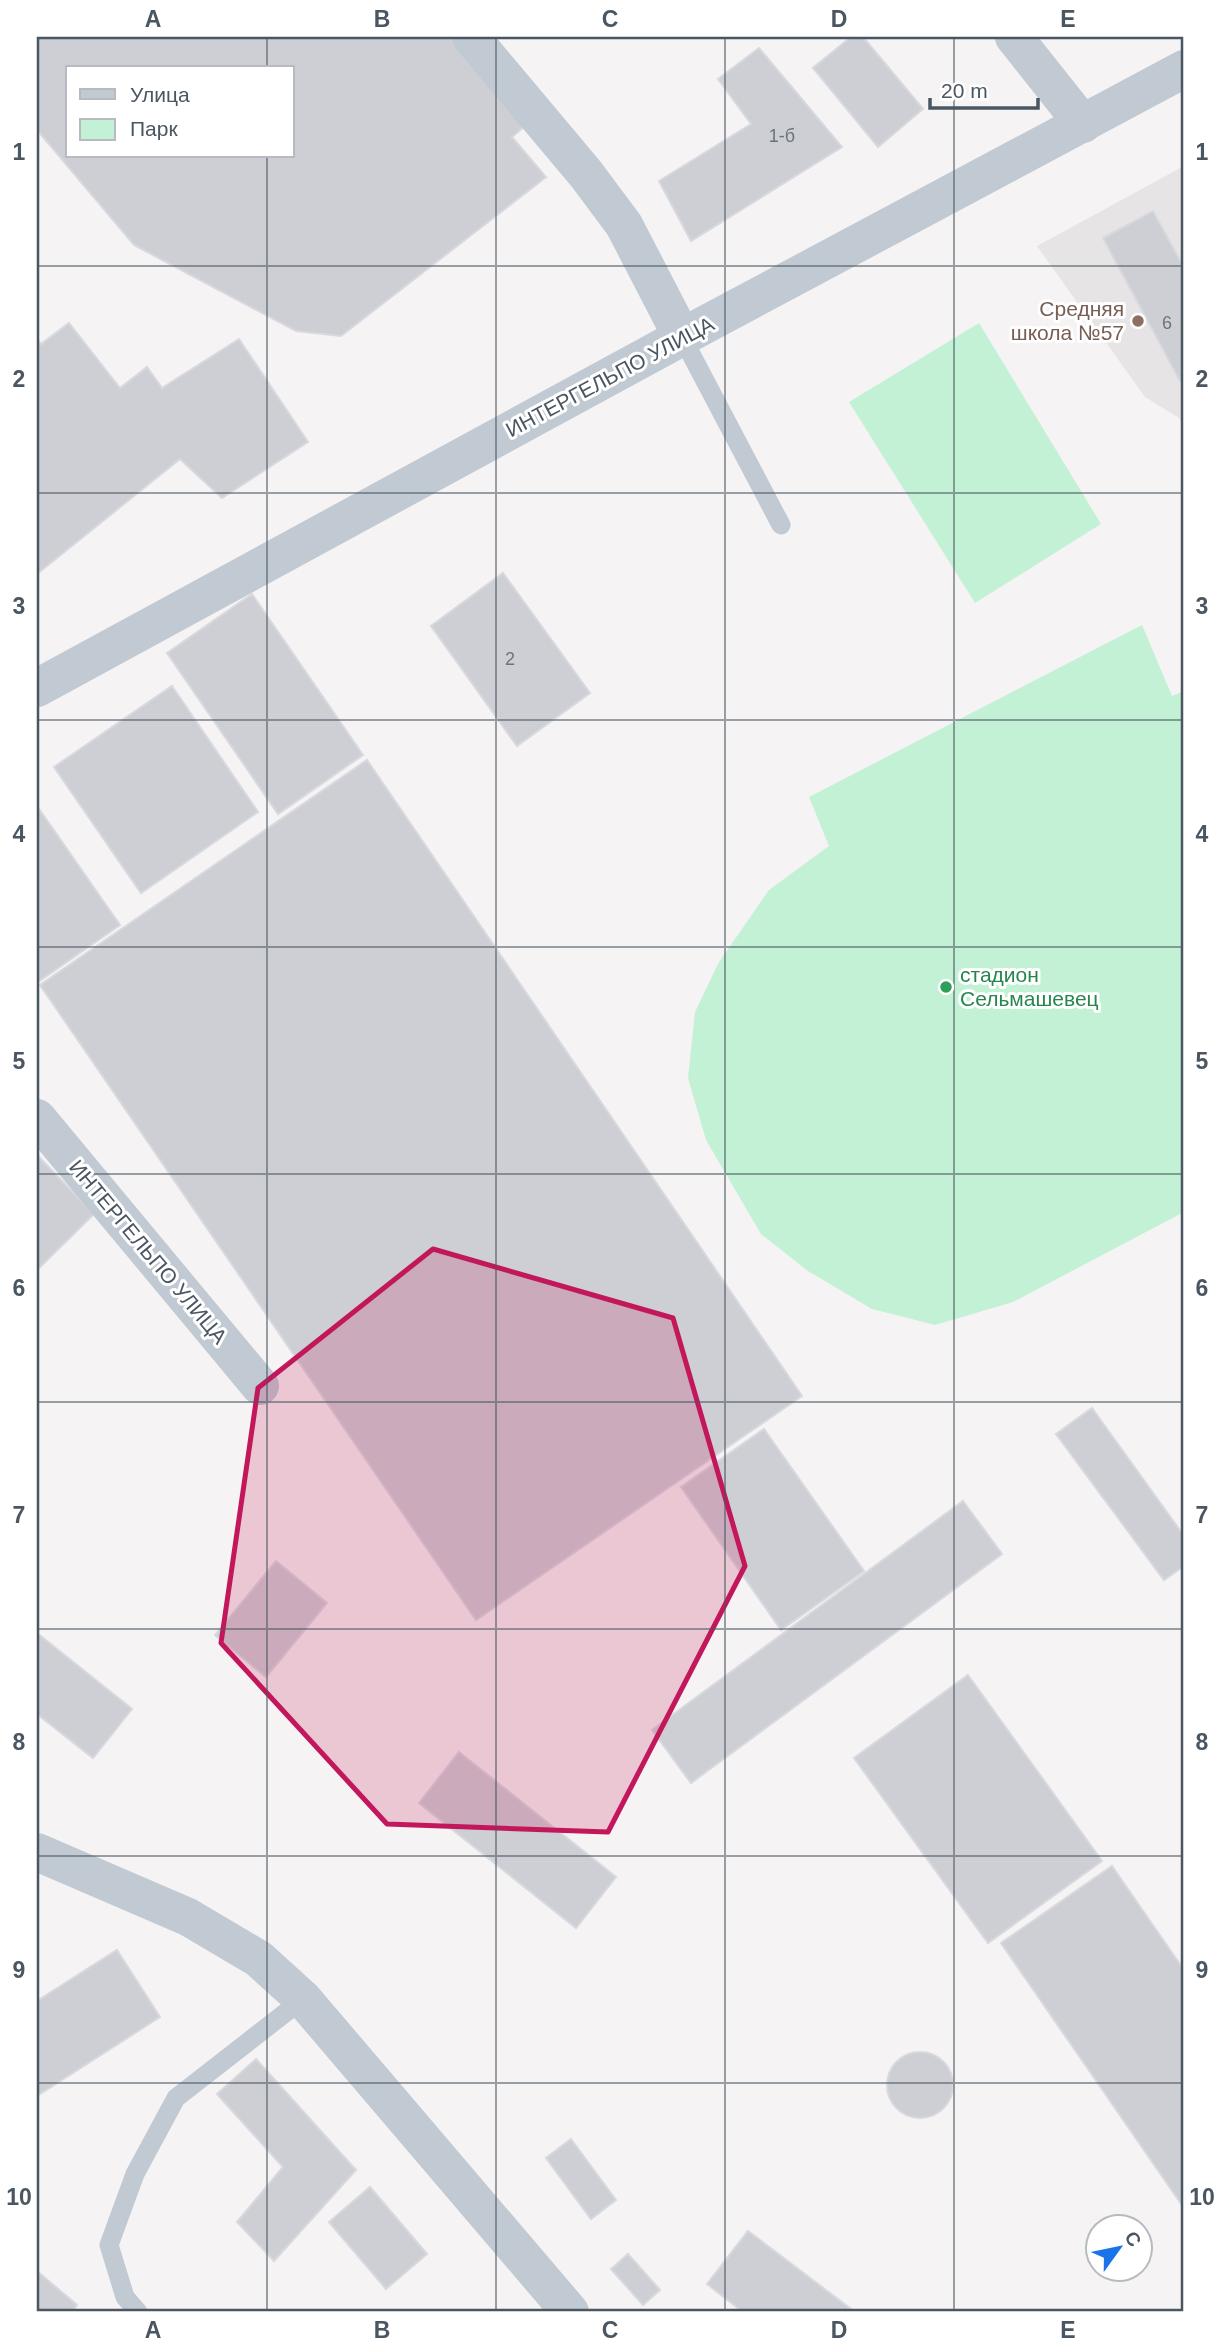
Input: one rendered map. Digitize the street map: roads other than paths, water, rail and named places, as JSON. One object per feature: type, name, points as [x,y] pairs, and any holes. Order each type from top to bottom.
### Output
[{"type":"street","points":[[471,37],[586,174],[624,225],[682,337]]},
{"type":"street","points":[[1014,37],[1083,124]]},
{"type":"street","name":"ИНТЕРГЕЛЬПО УЛИЦА","points":[[37,688],[682,337],[1184,69]]},
{"type":"street","name":"ИНТЕРГЕЛЬПО УЛИЦА","points":[[37,1118],[260,1385]]},
{"type":"street","points":[[37,1852],[188,1917],[259,1959],[303,1999],[570,2312]]},
{"type":"lane","points":[[682,337],[781,525]]},
{"type":"lane","points":[[138,2312],[125,2297],[109,2245],[135,2174],[176,2098],[303,1999]]},
{"type":"place","name":"Средняя школа №57","points":[[1138,321]]},
{"type":"place","name":"стадион Сельмашевец","points":[[946,987]]}]
